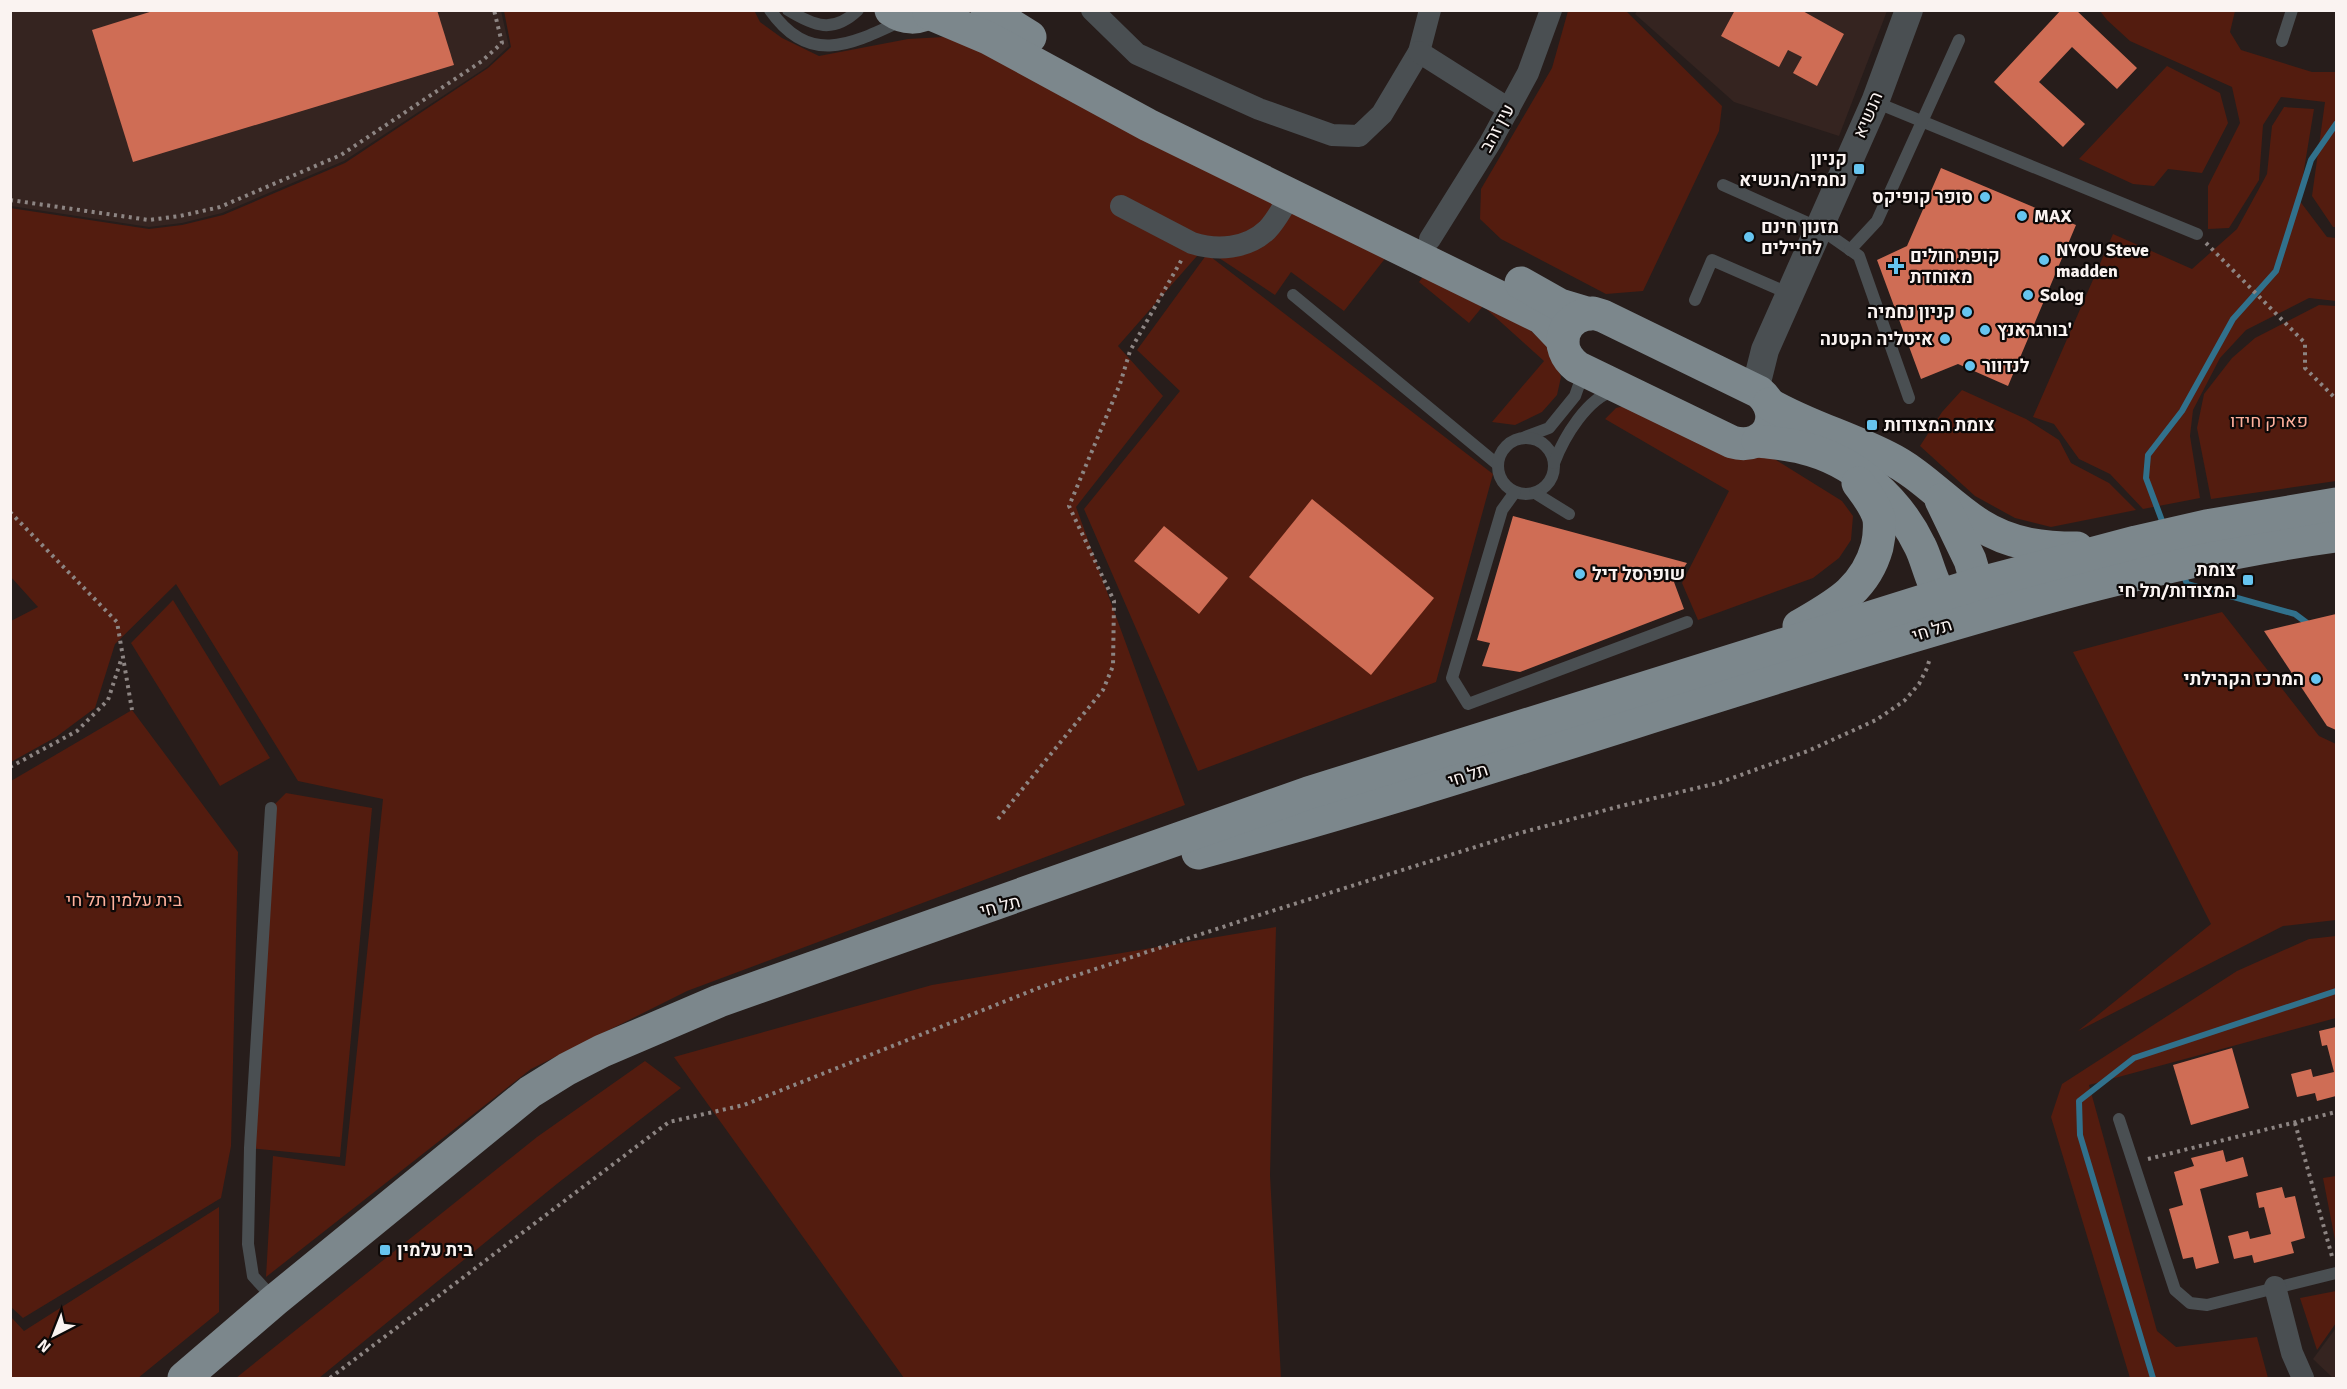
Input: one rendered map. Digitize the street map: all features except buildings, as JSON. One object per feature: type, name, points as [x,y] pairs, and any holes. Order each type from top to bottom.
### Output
[{"type":"highway","points":[[987,10],[1104,80],[1519,282],[1560,305],[1603,316],[1752,391],[1794,419],[1887,457],[1929,484],[1981,525],[2005,537],[2028,545],[2053,548],[2112,549]]},
{"type":"highway","points":[[915,13],[988,38],[1148,125],[1542,318],[1570,353],[1621,388],[1732,442],[1741,444],[1758,441],[1804,448],[1832,458],[1863,477],[1891,500],[1921,547],[1940,595],[1970,618],[1977,584],[1970,561],[1945,505],[1929,484]]},
{"type":"highway","points":[[1570,353],[1568,325],[1575,318],[1590,314]]},
{"type":"highway","points":[[1752,391],[1772,412],[1769,429],[1758,441]]},
{"type":"highway","points":[[1750,655],[1840,601],[1861,583],[1874,558],[1879,538],[1879,518],[1869,498],[1847,467]]},
{"type":"highway","name":"תל חי","points":[[970,914],[1308,793],[1940,595],[2206,526],[2337,504]]},
{"type":"highway","name":"תל חי","points":[[970,914],[1298,826],[1970,618],[2201,559],[2337,536]]},
{"type":"highway","points":[[184,1378],[500,1115],[530,1092],[567,1069],[719,1001],[970,914]]},
{"type":"street","points":[[1092,10],[1137,54],[1259,109],[1332,135],[1359,136],[1382,114],[1419,52],[1430,10]]},
{"type":"street","name":"עין זהב","points":[[1430,239],[1509,109],[1528,73],[1551,10]]},
{"type":"street","name":"הנשיא","points":[[1752,391],[1765,350],[1875,102],[1909,10]]},
{"type":"street","points":[[1419,52],[1509,109]]},
{"type":"street","points":[[1121,206],[1192,243],[1227,248],[1254,239],[1267,230],[1291,195]]},
{"type":"street","points":[[2275,1287],[2292,1353],[2303,1378]]},
{"type":"lane","points":[[770,10],[781,25],[802,40],[830,48],[847,45],[915,13]]},
{"type":"lane","points":[[788,10],[808,23],[820,26],[835,25],[850,18],[858,10]]},
{"type":"lane","points":[[2283,41],[2292,10]]},
{"type":"lane","points":[[1850,249],[1877,220],[1959,40]]},
{"type":"lane","points":[[1875,102],[2197,234]]},
{"type":"lane","points":[[1723,185],[1819,228],[1859,256],[1909,398]]},
{"type":"lane","points":[[1695,300],[1712,260],[1790,294]]},
{"type":"lane","points":[[1293,295],[1497,464]]},
{"type":"lane","points":[[1525,437],[1544,444],[1551,453],[1554,472],[1543,489],[1525,494],[1515,492],[1503,483],[1497,464],[1500,454],[1515,439],[1549,428],[1575,396],[1580,382],[1570,353]]},
{"type":"lane","points":[[1554,462],[1561,444],[1593,402],[1610,391],[1621,388]]},
{"type":"lane","points":[[1515,492],[1502,510],[1452,678],[1467,704],[1687,622]]},
{"type":"lane","points":[[1535,493],[1569,514]]},
{"type":"lane","points":[[271,808],[250,1148],[248,1244],[253,1276],[275,1300]]},
{"type":"lane","points":[[2119,1119],[2175,1290],[2190,1303],[2207,1305],[2275,1287],[2335,1267]]},
{"type":"path","points":[[10,200],[149,220],[220,207],[340,155],[482,61],[501,43],[494,10]]},
{"type":"path","points":[[2197,234],[2305,343],[2305,368],[2337,399]]},
{"type":"path","points":[[998,819],[1103,690],[1113,666],[1114,601],[1069,506],[1120,384],[1130,351],[1192,243]]},
{"type":"path","points":[[10,512],[117,622],[132,710]]},
{"type":"path","points":[[330,1378],[669,1122],[744,1105],[1041,987],[1242,921],[1520,833],[1718,783],[1808,751],[1876,720],[1904,701],[1919,684],[1928,668],[1932,651],[1932,630]]},
{"type":"path","points":[[10,767],[76,731],[108,700],[123,655]]},
{"type":"path","points":[[2133,1162],[2337,1112]]},
{"type":"path","points":[[2295,1122],[2335,1267]]},
{"type":"shaded area","points":[[1638,10],[1887,11],[1839,136],[1734,102],[1635,14]]},
{"type":"shaded area","points":[[10,11],[501,11],[509,46],[487,67],[344,161],[222,213],[182,223],[149,227],[11,206]]},
{"type":"shaded area","points":[[2336,1328],[2336,1378],[2333,1378],[2313,1359]]},
{"type":"green space","points":[[754,10],[760,22],[782,38],[819,56],[908,39],[944,37],[1019,67],[1387,256],[1344,311],[1291,272],[1275,295],[1204,248],[1118,346],[1163,396],[1076,507],[1185,805],[687,991],[531,1069],[266,1277],[273,1156],[345,1166],[383,799],[298,781],[176,584],[115,644],[95,708],[56,737],[11,762],[11,621],[38,607],[11,577],[10,208],[149,229],[182,225],[223,215],[345,163],[488,68],[511,47],[504,11]]},
{"type":"green space","points":[[1568,11],[1626,11],[1722,106],[1719,131],[1643,291],[1606,294],[1501,239],[1480,219],[1481,189],[1552,68]]},
{"type":"green space","points":[[2100,11],[2235,11],[2230,32],[2241,50],[2312,72],[2336,72],[2336,227],[2333,227],[2312,196],[2325,102],[2281,97],[2263,125],[2259,180],[2229,228],[2208,229],[2208,186],[2240,123],[2232,87],[2130,41]]},
{"type":"green space","points":[[2167,66],[2220,93],[2228,123],[2202,173],[2168,169],[2154,186],[2133,184],[2079,159]]},
{"type":"green space","points":[[2284,107],[2314,109],[2299,200],[2327,237],[2336,238],[2336,301],[2309,298],[2246,330],[2220,358],[2193,410],[2190,436],[2200,498],[2143,509],[2110,474],[2079,459],[2054,424],[2033,417],[2113,234],[2192,269],[2237,229],[2267,174],[2272,126]]},
{"type":"green space","points":[[1207,254],[1493,474],[1436,682],[1198,771],[1084,509],[1180,391],[1137,350]]},
{"type":"green space","points":[[1430,267],[1522,322],[1552,351],[1561,377],[1557,395],[1542,412],[1515,425],[1492,422],[1544,361],[1483,306],[1469,323],[1419,282]]},
{"type":"green space","name":"פארק חידו","points":[[2319,305],[2336,306],[2336,481],[2211,499],[2197,428],[2204,394],[2232,358],[2255,338]]},
{"type":"green space","points":[[1962,390],[2026,419],[2059,440],[2071,463],[2109,483],[2136,510],[2051,527],[2015,518],[1975,496],[1920,446],[1942,412]]},
{"type":"green space","points":[[1628,405],[1776,460],[1842,501],[1853,516],[1851,540],[1839,558],[1813,578],[1698,620],[1682,583],[1729,491],[1605,419],[1616,408]]},
{"type":"green space","points":[[173,600],[270,758],[220,786],[131,643]]},
{"type":"green space","points":[[2222,612],[2319,736],[2336,744],[2336,920],[2283,926],[2078,1031],[2211,924],[2073,652]]},
{"type":"green space","name":"בית עלמין תל חי","points":[[132,710],[238,852],[231,1146],[221,1198],[23,1318],[10,1306],[11,781]]},
{"type":"green space","points":[[286,793],[372,808],[340,1157],[250,1148],[271,808]]},
{"type":"green space","points":[[1276,927],[1270,1175],[1281,1378],[904,1378],[674,1057],[932,985]]},
{"type":"green space","points":[[2336,936],[2336,1018],[2089,1085],[2157,1331],[2176,1347],[2257,1337],[2268,1378],[2130,1378],[2051,1117],[2062,1084],[2237,971],[2309,939]]},
{"type":"green space","points":[[645,1061],[681,1088],[558,1183],[319,1378],[236,1378],[537,1137]]},
{"type":"green space","points":[[2336,1176],[2336,1245],[2323,1178]]},
{"type":"green space","points":[[219,1207],[219,1312],[138,1378],[11,1378],[11,1317],[24,1331]]},
{"type":"green space","points":[[2336,1291],[2336,1323],[2317,1350],[2300,1298]]},
{"type":"waterway","points":[[2164,526],[2146,478],[2148,455],[2182,411],[2233,319],[2276,271],[2311,160],[2336,124]]},
{"type":"waterway","points":[[2183,574],[2187,584],[2295,614],[2311,626]]},
{"type":"waterway","points":[[2153,1378],[2080,1135],[2079,1101],[2134,1058],[2336,991]]},
{"type":"place","name":"קניון נחמיה/הנשיא","points":[[1859,169]]},
{"type":"place","name":"סופר קופיקס","points":[[1985,197]]},
{"type":"place","name":"MAX","points":[[2022,216]]},
{"type":"place","name":"מזנון חינם לחיילים","points":[[1749,237]]},
{"type":"place","name":"NYOU Steve madden","points":[[2044,260]]},
{"type":"place","name":"קופת חולים מאוחדת","points":[[1896,266]]},
{"type":"place","name":"Solog","points":[[2028,295]]},
{"type":"place","name":"קניון נחמיה","points":[[1967,312]]},
{"type":"place","name":"בורגראנץ'","points":[[1985,330]]},
{"type":"place","name":"איטליה הקטנה","points":[[1945,339]]},
{"type":"place","name":"לנדוור","points":[[1970,366]]},
{"type":"place","name":"צומת המצודות","points":[[1872,425]]},
{"type":"place","name":"שופרסל דיל","points":[[1580,574]]},
{"type":"place","name":"צומת המצודות/תל חי","points":[[2248,580]]},
{"type":"place","name":"המרכז הקהילתי","points":[[2316,679]]},
{"type":"place","name":"בית עלמין","points":[[385,1250]]}]
